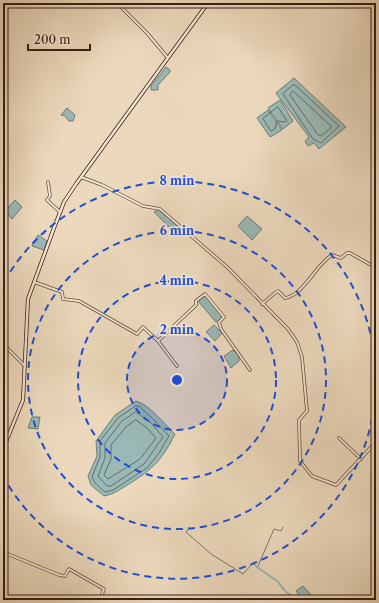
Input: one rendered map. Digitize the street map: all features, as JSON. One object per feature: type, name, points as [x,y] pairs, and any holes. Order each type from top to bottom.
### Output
[{"type":"main road","points":[[3,449],[21,408],[28,299],[60,212],[81,177],[208,3]]},
{"type":"street","points":[[117,3],[147,33],[168,58]]},
{"type":"street","points":[[81,177],[102,185],[143,206],[160,209],[227,267],[288,329],[297,342],[302,357],[307,411],[299,420],[300,461],[312,476],[336,485],[376,442]]},
{"type":"street","points":[[48,182],[50,196],[47,200],[60,212]]},
{"type":"street","points":[[262,304],[278,291],[285,298],[290,297],[302,287],[321,264],[332,255],[341,258],[350,253],[371,265]]},
{"type":"street","points":[[34,282],[62,292],[63,298],[79,301],[137,334],[143,327],[158,341],[177,366]]},
{"type":"street","points":[[158,341],[196,304],[196,301],[205,294],[224,317],[219,322],[221,329],[250,370]]},
{"type":"street","points":[[3,344],[24,365]]},
{"type":"street","points":[[339,438],[361,459]]},
{"type":"street","points":[[3,552],[59,575],[64,576],[69,569],[78,573],[104,589],[100,600]]},
{"type":"water","points":[[166,67],[170,70],[170,72],[158,85],[158,90],[151,90],[151,86]]},
{"type":"water","points":[[294,78],[346,127],[319,149],[314,143],[308,146],[305,141],[309,137],[276,93]]},
{"type":"water","points":[[280,100],[293,121],[283,129],[268,108]]},
{"type":"water","points":[[67,108],[75,115],[73,121],[69,121],[65,116],[61,115]]},
{"type":"water","points":[[268,110],[282,130],[270,137],[257,118]]},
{"type":"water","points":[[15,200],[22,207],[12,219],[5,211]]},
{"type":"water","points":[[159,210],[181,229],[181,232],[176,234],[154,212]]},
{"type":"water","points":[[247,216],[262,229],[252,240],[238,226]]},
{"type":"water","points":[[38,235],[47,241],[44,250],[32,246]]},
{"type":"water","points":[[205,296],[223,317],[216,322],[198,301]]},
{"type":"water","points":[[214,325],[222,333],[215,341],[206,332]]},
{"type":"water","points":[[233,350],[239,356],[239,361],[231,368],[224,356]]},
{"type":"water","points":[[136,401],[152,411],[175,434],[166,451],[151,468],[137,479],[117,491],[104,496],[91,485],[88,476],[97,456],[96,441],[115,415]]},
{"type":"water","points":[[32,417],[40,417],[38,429],[28,428]]},
{"type":"water","points":[[303,586],[314,598],[312,600],[303,600],[296,591]]},
{"type":"waterway","points":[[376,112],[371,116],[376,122]]},
{"type":"waterway","points":[[259,569],[258,566],[274,529],[281,531],[283,527]]},
{"type":"waterway","points":[[189,528],[186,532],[211,554],[243,574],[253,563],[257,567]]},
{"type":"waterway","points":[[257,567],[277,581],[286,592],[298,600]]}]
